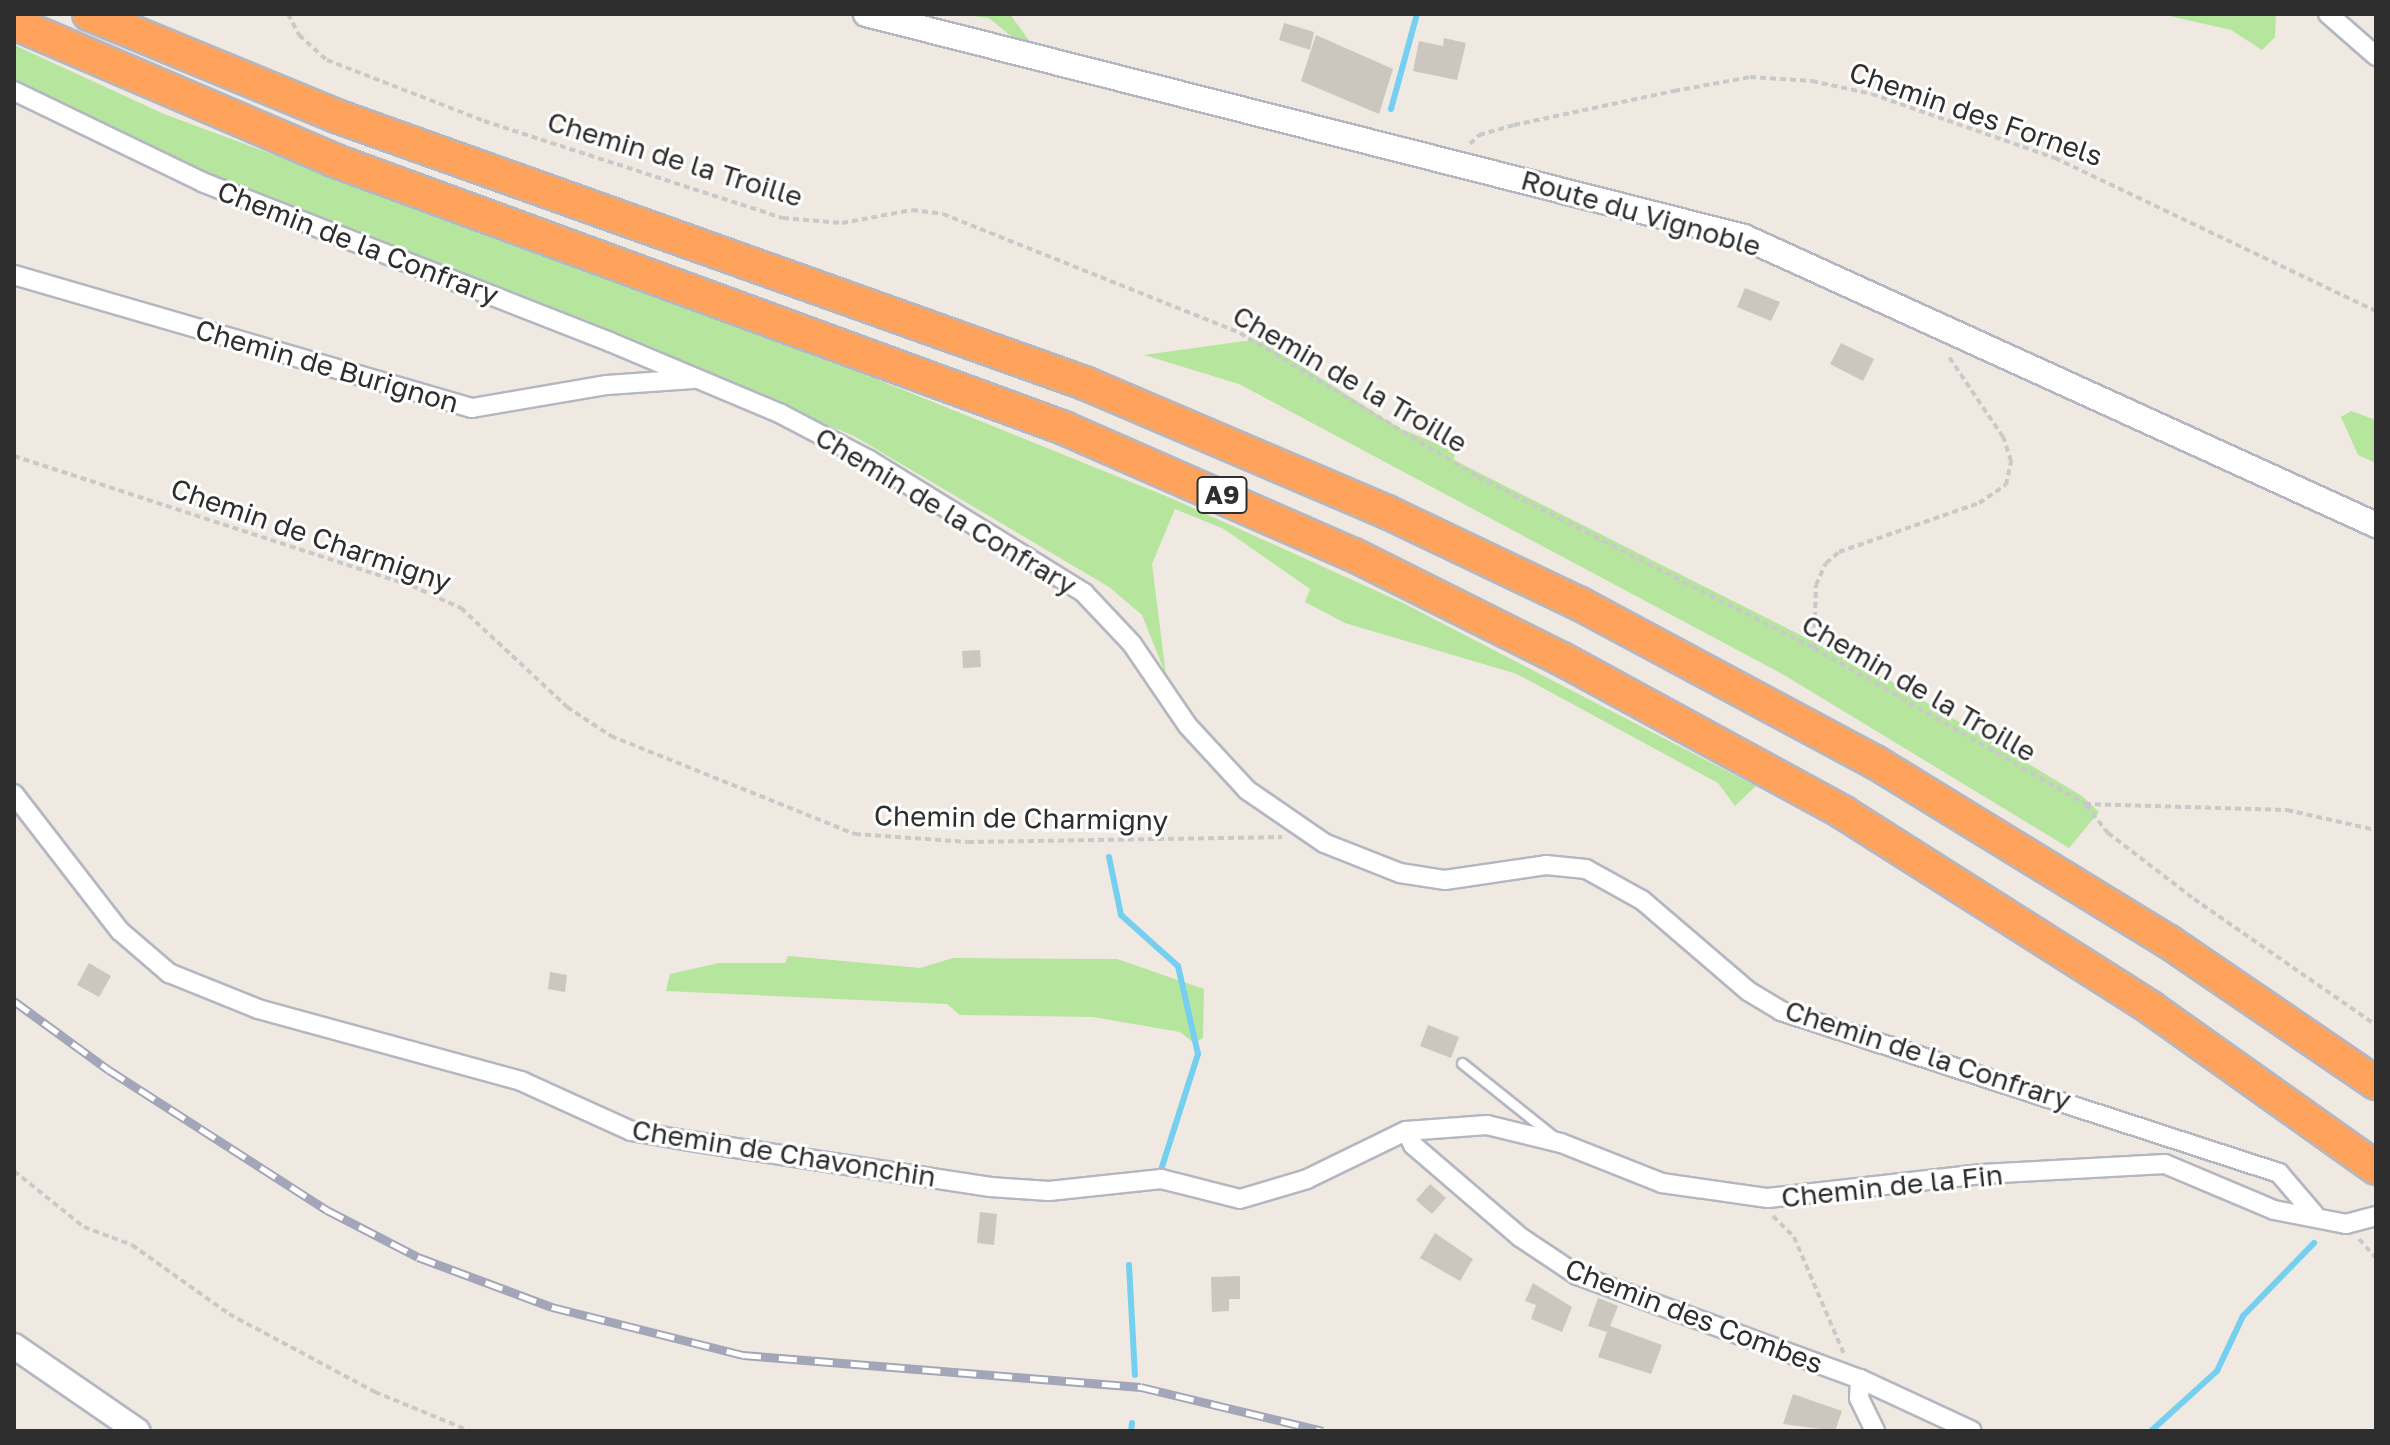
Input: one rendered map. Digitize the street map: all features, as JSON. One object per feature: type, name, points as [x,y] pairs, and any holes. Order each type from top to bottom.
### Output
[{"type":"highway","name":"A9","points":[[89,14],[339,117],[1087,384],[1401,518],[1594,611],[1875,762],[2169,942],[2376,1083]]},
{"type":"highway","name":"A9","points":[[14,23],[333,160],[1064,428],[1354,555],[1590,673],[1844,813],[2151,1008],[2376,1168]]},
{"type":"street","name":"Route du Vignoble","points":[[866,14],[1744,237],[2376,525]]},
{"type":"street","points":[[2328,14],[2376,56]]},
{"type":"street","name":"Chemin de la Confrary","points":[[14,91],[202,182],[693,379],[869,460],[1051,567],[1132,644],[1188,726],[1247,790],[1302,830],[1400,873],[1445,880],[1546,865],[1586,869],[1642,900],[1748,991],[1781,1011],[2279,1173],[2314,1214]]},
{"type":"street","name":"Chemin de Burignon","points":[[14,275],[472,408],[607,385],[693,379]]},
{"type":"street","name":"Chemin de Chavonchin","points":[[14,794],[120,931],[169,973],[258,1009],[521,1081],[631,1131],[990,1187],[1049,1191],[1161,1179],[1240,1199],[1307,1179],[1406,1131]]},
{"type":"street","name":"Chemin de la Fin","points":[[1406,1131],[1487,1125],[1561,1143],[1662,1183],[1789,1200],[1982,1174],[2165,1164],[2274,1210],[2314,1214],[2346,1224],[2376,1216]]},
{"type":"street","name":"Chemin des Combes","points":[[1406,1131],[1433,1163],[1568,1270],[1860,1379],[1972,1431]]},
{"type":"street","points":[[14,1346],[137,1431]]},
{"type":"street","points":[[1860,1379],[1859,1398],[1875,1431]]},
{"type":"lane","points":[[1462,1063],[1561,1143]]},
{"type":"path","name":"Chemin de la Troille","points":[[288,14],[308,46],[341,67],[616,165],[783,218],[842,223],[912,210],[943,214],[1068,261],[1240,333],[1478,477],[1814,648],[2085,804],[2287,810],[2376,830]]},
{"type":"path","name":"Chemin des Fornels","points":[[1459,163],[1479,135],[1514,125],[1750,77],[1812,81],[1872,94],[2055,158],[2376,311]]},
{"type":"path","points":[[1814,648],[1816,585],[1826,563],[1839,552],[1979,503],[2006,485],[2011,461],[2003,437],[1946,356]]},
{"type":"path","name":"Chemin de Charmigny","points":[[14,456],[461,608],[567,707],[611,736],[855,834],[968,842],[1272,840],[1302,830]]},
{"type":"path","points":[[2085,804],[2108,833],[2181,889],[2376,1025]]},
{"type":"path","points":[[14,1171],[84,1227],[132,1245],[229,1314],[375,1392],[470,1431]]},
{"type":"path","points":[[1775,1221],[1789,1228],[1846,1359]]},
{"type":"green space","points":[[956,14],[1010,14],[1033,46],[1018,42],[989,18]]},
{"type":"green space","points":[[2161,14],[2276,14],[2275,37],[2262,50],[2231,30]]},
{"type":"green space","points":[[14,45],[164,114],[876,379],[1173,499],[1403,603],[1756,786],[1735,806],[1718,783],[1517,674],[1345,623],[1305,602],[1310,589],[1224,529],[1175,509],[1152,564],[1166,675],[1142,615],[1109,587],[854,436],[133,143],[14,84]]},
{"type":"green space","points":[[1259,339],[1399,428],[1455,451],[1454,460],[1889,680],[2082,796],[2099,812],[2069,848],[1784,675],[1239,384],[1144,355]]},
{"type":"green space","points":[[2351,411],[2376,420],[2376,463],[2358,455],[2341,417]]},
{"type":"green space","points":[[788,956],[920,968],[953,958],[1117,959],[1204,989],[1203,1038],[1194,1043],[1180,1032],[1093,1017],[960,1015],[947,1004],[666,991],[670,974],[719,963],[785,963]]},
{"type":"building","points":[[1284,23],[1314,32],[1310,50],[1279,40]]},
{"type":"building","points":[[1316,35],[1393,69],[1379,114],[1301,81]]},
{"type":"building","points":[[1444,38],[1466,43],[1457,80],[1413,71],[1419,41],[1443,46]]},
{"type":"building","points":[[1745,288],[1780,302],[1771,321],[1737,307]]},
{"type":"building","points":[[1841,343],[1874,359],[1863,381],[1830,364]]},
{"type":"building","points":[[980,650],[981,667],[963,668],[962,651]]},
{"type":"building","points":[[89,963],[111,976],[99,997],[77,985]]},
{"type":"building","points":[[550,972],[567,975],[565,992],[548,989]]},
{"type":"building","points":[[1428,1025],[1459,1037],[1451,1058],[1420,1046]]},
{"type":"building","points":[[1430,1184],[1446,1198],[1432,1214],[1416,1200]]},
{"type":"building","points":[[980,1212],[997,1214],[994,1245],[977,1243]]},
{"type":"building","points":[[1435,1233],[1473,1259],[1460,1281],[1420,1258]]},
{"type":"building","points":[[1240,1276],[1240,1299],[1229,1299],[1229,1311],[1212,1312],[1211,1277]]},
{"type":"building","points":[[1533,1283],[1572,1307],[1562,1332],[1531,1319],[1536,1305],[1525,1301]]},
{"type":"building","points":[[1598,1298],[1618,1306],[1610,1326],[1662,1345],[1651,1374],[1598,1357],[1607,1332],[1588,1326]]},
{"type":"building","points":[[1793,1394],[1842,1411],[1835,1431],[1783,1424]]},
{"type":"waterway","points":[[1391,109],[1417,14]]},
{"type":"waterway","points":[[1109,857],[1121,915],[1178,966],[1198,1054],[1162,1167]]},
{"type":"waterway","points":[[2151,1431],[2217,1371],[2243,1316],[2314,1243]]},
{"type":"waterway","points":[[1129,1265],[1135,1375]]},
{"type":"waterway","points":[[1131,1431],[1132,1423]]},
{"type":"railway","points":[[14,1001],[109,1070],[327,1210],[418,1257],[552,1307],[743,1355],[1141,1387],[1323,1431]]}]
